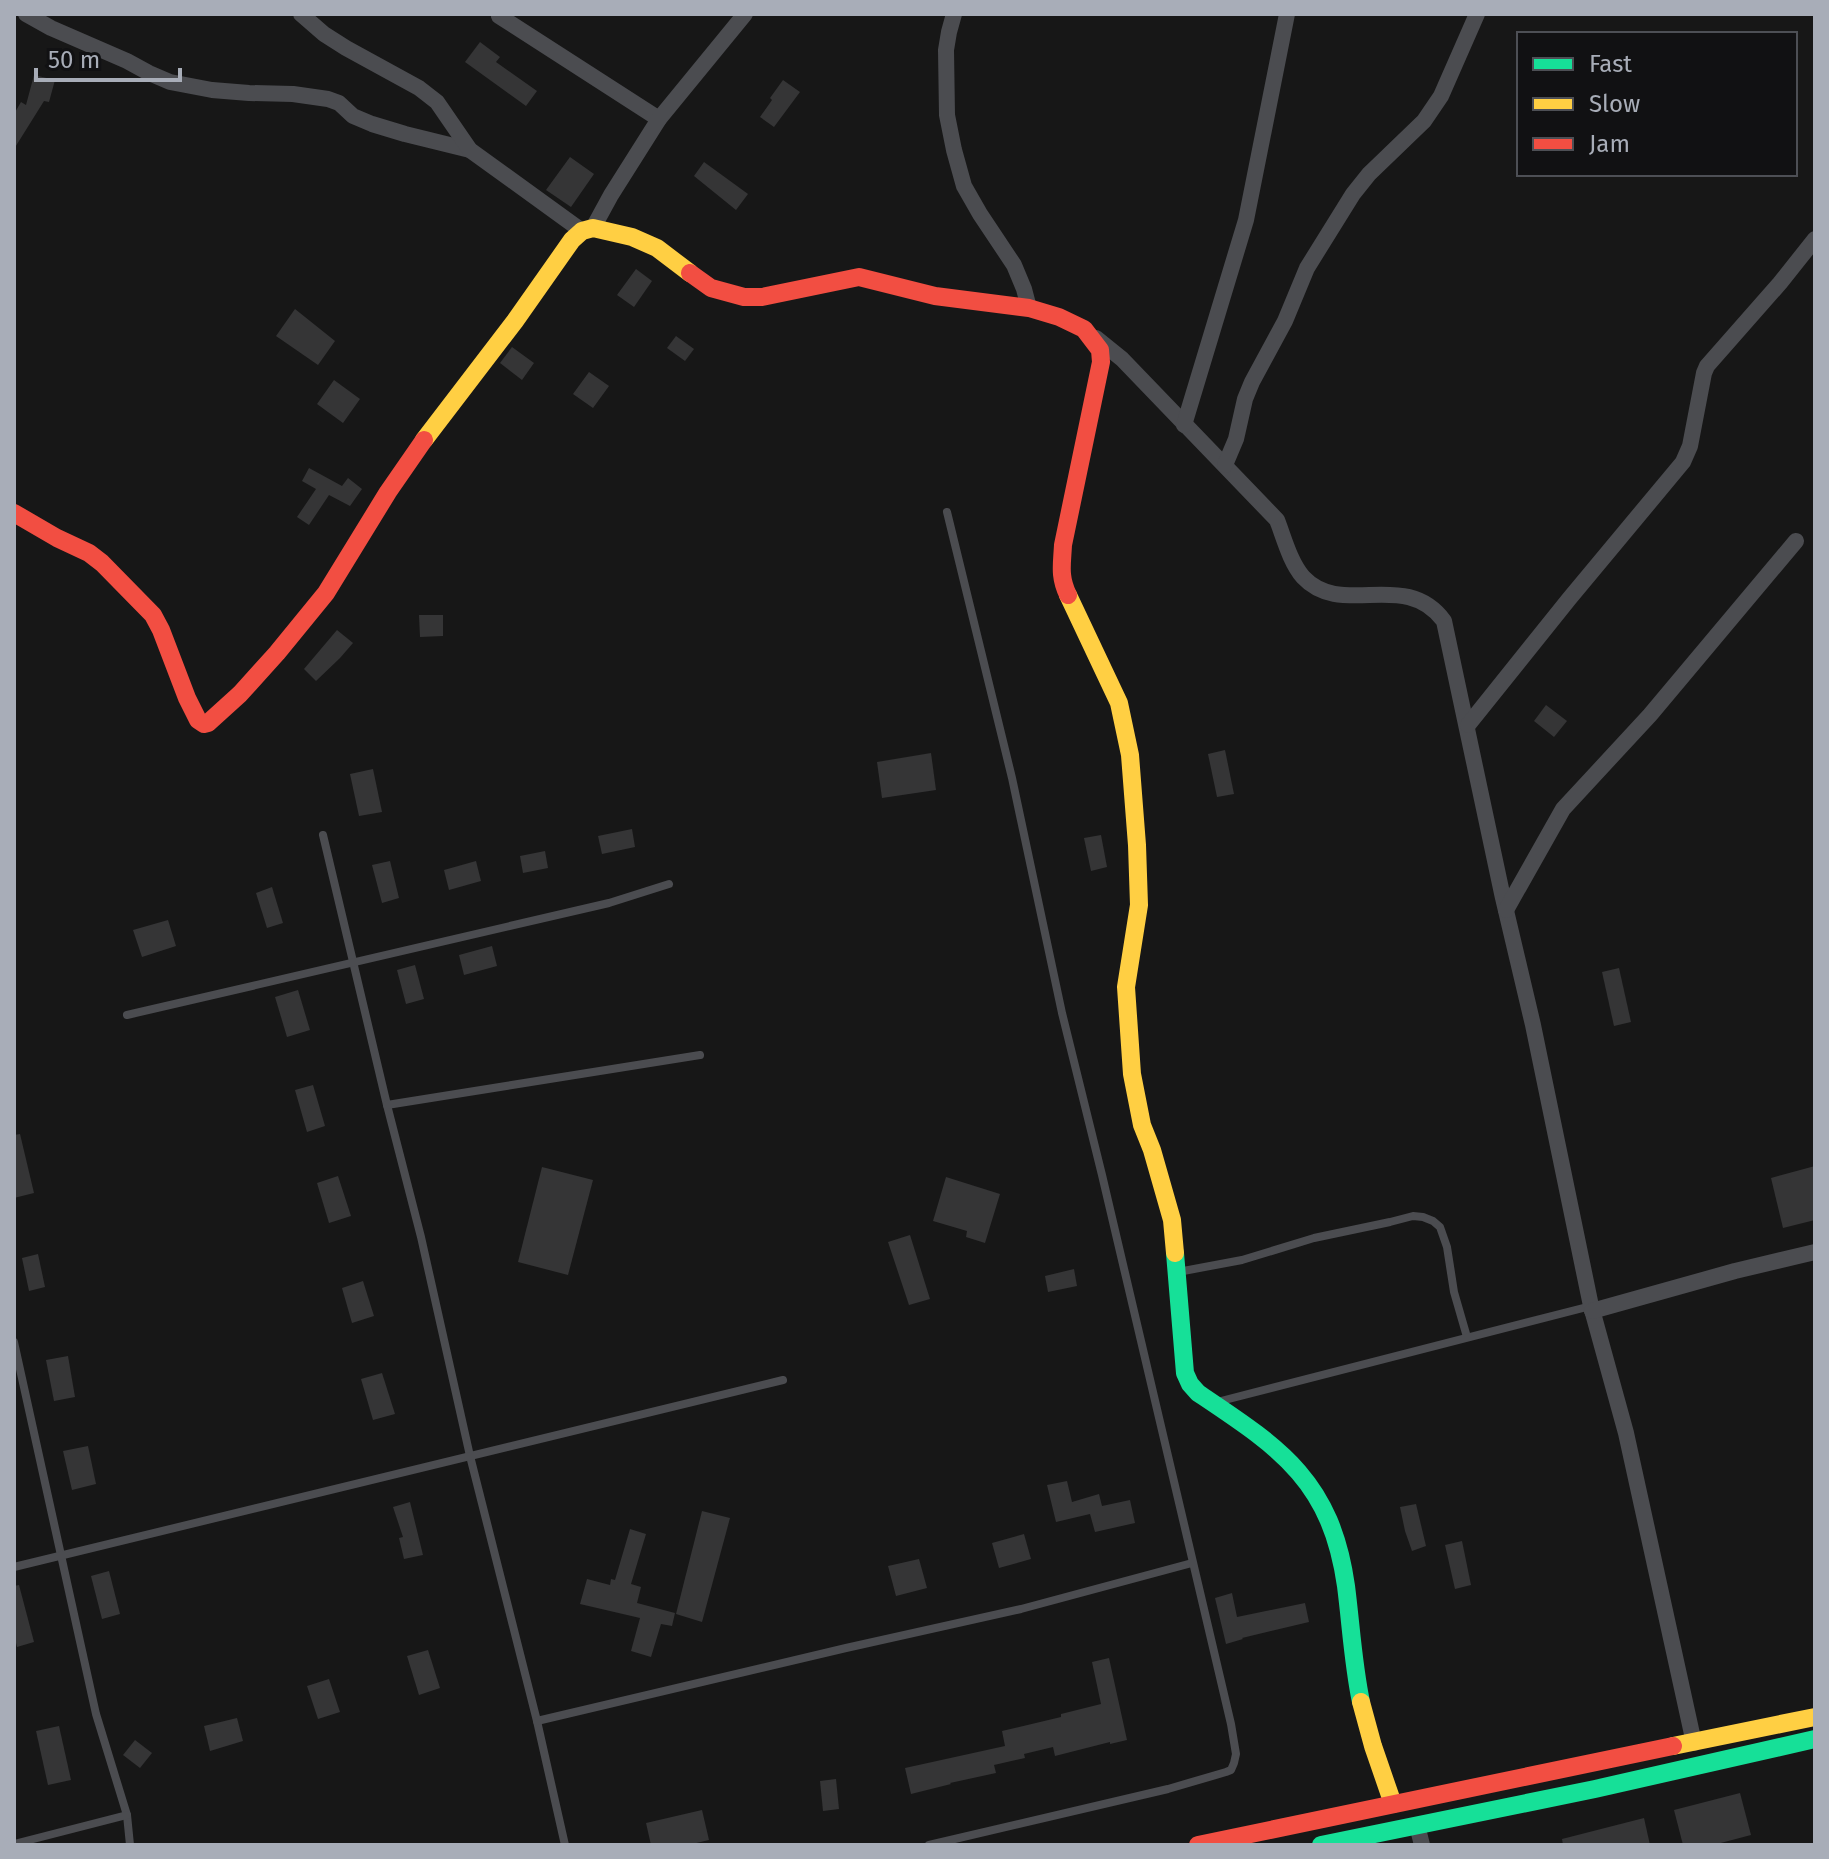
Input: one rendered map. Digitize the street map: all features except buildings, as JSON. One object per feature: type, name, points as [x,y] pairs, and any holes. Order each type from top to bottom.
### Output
[{"type":"street","points":[[26,14],[170,82],[212,90],[328,99],[372,124],[470,150],[587,230],[645,242],[711,288],[744,297],[762,297],[859,277],[935,296],[1029,308],[1059,317],[1084,329],[1122,359],[1225,465],[1277,520],[1301,575],[1317,589],[1335,594],[1397,594],[1420,599],[1435,608],[1444,621],[1468,725],[1591,1308],[1626,1433],[1694,1743]]},
{"type":"street","points":[[301,14],[324,34],[419,88],[437,102],[470,150]]},
{"type":"street","points":[[14,513],[89,553],[153,615],[198,720],[208,723],[250,684],[326,593],[428,434],[515,321],[572,240],[587,230],[659,119],[745,14]]},
{"type":"street","points":[[954,14],[946,50],[947,115],[954,150],[964,186],[1014,265],[1029,308]]},
{"type":"street","points":[[1184,425],[1246,220],[1287,14]]},
{"type":"street","points":[[1225,465],[1236,439],[1252,382],[1285,321],[1307,268],[1353,194],[1369,174],[1424,121],[1441,96],[1477,14]]},
{"type":"street","points":[[499,16],[659,119]]},
{"type":"street","points":[[1468,725],[1683,462],[1690,446],[1707,366],[1815,239]]},
{"type":"street","points":[[1084,329],[1100,350],[1101,362],[1073,491],[1061,574],[1119,703],[1130,755],[1139,905],[1126,987],[1132,1074],[1142,1125],[1172,1220],[1185,1373],[1198,1393],[1283,1454],[1311,1487],[1330,1519],[1345,1577],[1358,1688],[1372,1744],[1393,1804]]},
{"type":"street","points":[[1506,910],[1563,809],[1650,715],[1796,541]]},
{"type":"street","points":[[1591,1308],[1815,1252]]},
{"type":"street","points":[[1198,1845],[1815,1717]]},
{"type":"street","points":[[1321,1845],[1595,1789],[1815,1739]]},
{"type":"street","points":[[1417,1825],[1422,1845]]},
{"type":"lane","points":[[929,1845],[1168,1789],[1231,1770],[1236,1754],[1062,1013],[1012,778],[947,512]]},
{"type":"lane","points":[[323,835],[565,1845]]},
{"type":"lane","points":[[127,1015],[609,903],[669,884]]},
{"type":"lane","points":[[387,1105],[700,1055]]},
{"type":"lane","points":[[1177,1272],[1242,1260],[1314,1238],[1413,1216],[1423,1217],[1440,1227],[1444,1237],[1454,1292],[1467,1337]]},
{"type":"lane","points":[[1212,1403],[1591,1308]]},
{"type":"lane","points":[[14,1342],[96,1714],[127,1815],[130,1845]]},
{"type":"lane","points":[[14,1567],[783,1380]]},
{"type":"lane","points":[[537,1721],[1021,1609],[1192,1563]]},
{"type":"lane","points":[[14,1844],[127,1815]]},
{"type":"traffic: fast","points":[[1175,1253],[1185,1373],[1190,1384],[1277,1450],[1297,1470],[1328,1519],[1339,1550],[1346,1586],[1361,1702]]},
{"type":"traffic: fast","points":[[1321,1845],[1595,1789],[1815,1739]]},
{"type":"traffic: slow","points":[[424,440],[572,240],[582,231],[593,228],[632,237],[657,248],[690,273]]},
{"type":"traffic: slow","points":[[1068,595],[1119,703],[1130,755],[1139,905],[1126,987],[1132,1074],[1142,1125],[1172,1220],[1175,1253]]},
{"type":"traffic: slow","points":[[1361,1702],[1393,1804]]},
{"type":"traffic: slow","points":[[1673,1746],[1815,1717]]},
{"type":"traffic: jam","points":[[690,273],[711,288],[744,297],[762,297],[859,277],[935,296],[1029,308],[1084,329],[1100,350],[1101,362],[1063,545],[1062,576],[1068,595]]},
{"type":"traffic: jam","points":[[14,513],[89,553],[153,615],[187,698],[198,720],[204,724],[240,694],[326,593],[424,440]]},
{"type":"traffic: jam","points":[[1198,1845],[1673,1746]]}]
